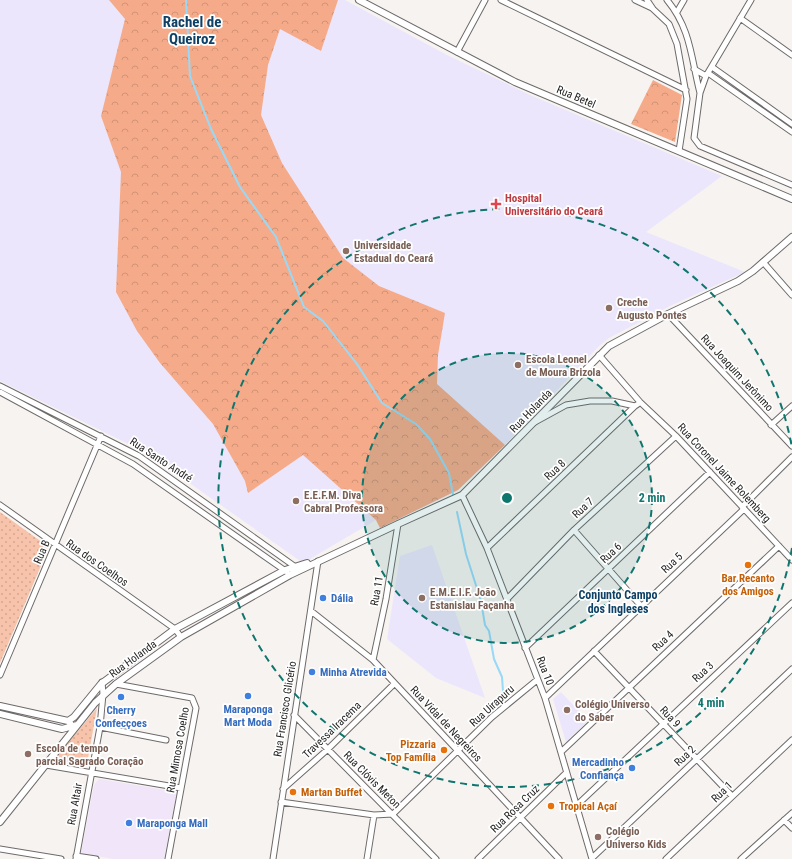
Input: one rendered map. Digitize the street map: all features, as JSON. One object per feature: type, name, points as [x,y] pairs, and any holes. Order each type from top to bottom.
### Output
[{"type":"street","name":"Rua Betel","points":[[359,0],[515,82],[792,199]]},
{"type":"street","points":[[457,52],[485,0]]},
{"type":"street","points":[[501,0],[686,90]]},
{"type":"street","points":[[634,0],[653,9],[664,18],[673,31],[687,99],[679,151]]},
{"type":"street","points":[[647,0],[653,9]]},
{"type":"street","points":[[667,0],[677,12],[686,30],[700,93]]},
{"type":"street","points":[[677,12],[684,0]]},
{"type":"street","points":[[751,0],[707,75],[700,93],[694,138],[700,146],[792,185]]},
{"type":"street","points":[[740,18],[792,55]]},
{"type":"street","points":[[712,67],[792,124]]},
{"type":"street","points":[[694,69],[707,75],[792,132]]},
{"type":"street","name":"Rua Holanda","points":[[68,721],[74,717],[92,692],[102,682],[175,629],[285,570],[297,568],[318,561],[462,496],[599,355],[619,339],[738,281],[763,262],[792,236]]},
{"type":"street","points":[[763,262],[792,295]]},
{"type":"street","name":"Rua Joaquim Jerônimo","points":[[668,314],[792,446]]},
{"type":"street","name":"Rua Coronel Jaime Rolemberg","points":[[599,355],[638,404],[676,436],[792,560]]},
{"type":"street","name":"Rua Santo André","points":[[0,386],[139,456],[164,472],[297,568]]},
{"type":"street","name":"Rua Santo André","points":[[0,392],[133,464],[167,486],[290,575]]},
{"type":"street","points":[[534,422],[566,405],[606,400],[638,404]]},
{"type":"street","name":"Rua 8","points":[[487,548],[638,404]]},
{"type":"street","points":[[771,425],[792,406]]},
{"type":"street","name":"Rua B","points":[[0,675],[55,546],[96,444],[101,436]]},
{"type":"street","name":"Rua 7","points":[[507,599],[574,530],[676,436]]},
{"type":"street","name":"Rua 5","points":[[545,698],[744,508],[792,457]]},
{"type":"street","name":"Rua 6","points":[[525,648],[710,472]]},
{"type":"street","name":"Rua 10","points":[[462,496],[487,548],[545,698],[592,859]]},
{"type":"street","name":"Rua dos Coelhos","points":[[0,506],[175,629],[181,637]]},
{"type":"street","name":"Rua 11","points":[[373,660],[386,599],[398,524]]},
{"type":"street","points":[[574,530],[641,606]]},
{"type":"street","name":"Rua 4","points":[[561,752],[779,546]]},
{"type":"street","name":"Rua Francisco Glicério","points":[[273,859],[318,561]]},
{"type":"street","name":"Rua Holanda","points":[[0,822],[3,813],[46,764],[73,728],[103,694],[181,637],[290,575],[297,568]]},
{"type":"street","name":"Rua 3","points":[[576,806],[792,602]]},
{"type":"street","name":"Rua Vidal de Negreiros","points":[[311,611],[373,660],[559,859]]},
{"type":"street","name":"Rua 9","points":[[594,651],[696,760],[732,796]]},
{"type":"street","name":"Rua 2","points":[[592,859],[792,669]]},
{"type":"street","name":"Rua Uirapuru","points":[[393,814],[458,752],[492,717],[537,680]]},
{"type":"street","name":"Rua Altair","points":[[76,857],[100,727],[103,694],[102,682]]},
{"type":"street","name":"Rua Mimosa Coelho","points":[[116,684],[192,698],[195,702],[196,708],[168,859]]},
{"type":"street","name":"Travessa Iracema","points":[[283,789],[328,749],[394,684]]},
{"type":"street","points":[[0,706],[68,721],[73,728]]},
{"type":"street","points":[[0,714],[62,729],[73,728]]},
{"type":"street","name":"Rua Clóvis Meton","points":[[294,715],[436,859]]},
{"type":"street","points":[[100,727],[166,740]]},
{"type":"street","name":"Rua 1","points":[[666,859],[792,740]]},
{"type":"street","points":[[46,764],[181,788]]},
{"type":"street","name":"Rua Rosa Cruz","points":[[478,859],[566,773]]},
{"type":"street","points":[[281,802],[374,815],[393,814]]},
{"type":"street","points":[[741,859],[792,813]]},
{"type":"street","points":[[367,859],[374,815]]},
{"type":"street","points":[[784,820],[792,828]]},
{"type":"street","points":[[0,849],[61,859]]},
{"type":"street","points":[[76,857],[96,859]]},
{"type":"shaded area","name":"Universidade Estadual do Ceará","points":[[0,0],[345,0],[447,55],[530,95],[722,176],[646,232],[745,272],[672,305],[609,338],[599,346],[505,445],[458,490],[380,528],[376,520],[303,563],[147,453],[0,381]]},
{"type":"shaded area","points":[[0,512],[46,545],[48,549],[0,663]]},
{"type":"shaded area","name":"E.M.E.I.F. João Estanislau Façanha","points":[[432,545],[485,698],[436,678],[387,639],[400,556]]},
{"type":"shaded area","name":"Colégio Universo do Saber","points":[[561,692],[588,721],[566,742],[553,699]]},
{"type":"shaded area","points":[[97,708],[87,764],[83,767],[53,761]]},
{"type":"shaded area","name":"Maraponga Mall","points":[[99,779],[177,792],[164,859],[113,859],[81,853],[94,785]]},
{"type":"green space","points":[[109,0],[338,0],[321,51],[280,29],[268,65],[261,115],[282,163],[343,258],[379,286],[445,313],[438,355],[437,384],[505,445],[458,490],[380,528],[376,520],[303,455],[248,493],[245,481],[213,424],[160,363],[137,331],[116,292],[121,172],[101,116],[125,19]]},
{"type":"green space","points":[[653,80],[682,95],[675,142],[631,124]]},
{"type":"waterway","points":[[186,0],[190,76],[211,129],[240,187],[276,237],[304,307],[323,321],[357,364],[382,403],[416,424],[430,439],[449,473],[453,495]]},
{"type":"waterway","points":[[457,512],[466,554],[481,601],[485,625],[489,631],[494,659],[502,677],[503,691]]},
{"type":"place","name":"Hospital Universitário do Ceará","points":[[496,204]]},
{"type":"place","name":"Universidade Estadual do Ceará","points":[[346,251]]},
{"type":"place","name":"Creche Augusto Pontes","points":[[609,308]]},
{"type":"place","name":"Escola Leonel de Moura Brizola","points":[[518,365]]},
{"type":"place","name":"E.E.F.M. Diva Cabral Professora","points":[[296,501]]},
{"type":"place","name":"Bar Recanto dos Amigos","points":[[748,565]]},
{"type":"place","name":"Dália","points":[[323,598]]},
{"type":"place","name":"E.M.E.I.F. João Estanislau Façanha","points":[[422,598]]},
{"type":"place","name":"Minha Atrevida","points":[[312,672]]},
{"type":"place","name":"Maraponga Mart Moda","points":[[248,696]]},
{"type":"place","name":"Cherry Confecçoes","points":[[121,697]]},
{"type":"place","name":"Colégio Universo do Saber","points":[[567,710]]},
{"type":"place","name":"Pizzaria Top Família","points":[[444,750]]},
{"type":"place","name":"Escola de tempo parcial Sagrado Coração","points":[[28,754]]},
{"type":"place","name":"Mercadinho Confiança","points":[[632,768]]},
{"type":"place","name":"Martan Buffet","points":[[293,792]]},
{"type":"place","name":"Tropical Açaí","points":[[551,806]]},
{"type":"place","name":"Maraponga Mall","points":[[129,823]]},
{"type":"place","name":"Colégio Universo Kids","points":[[598,837]]},
{"type":"district","name":"Rachel de Queiroz","points":[[192,30]]},
{"type":"district","name":"Conjunto Campo dos Ingleses","points":[[618,602]]}]
